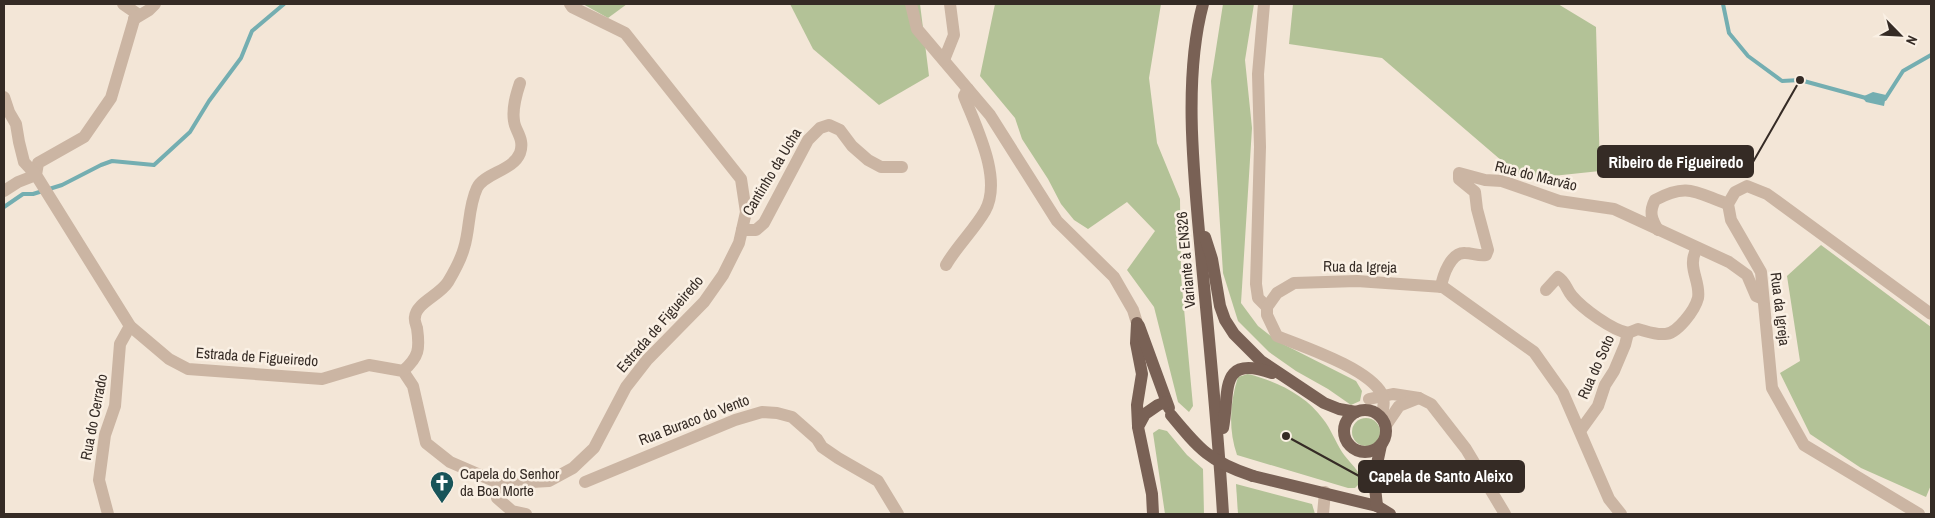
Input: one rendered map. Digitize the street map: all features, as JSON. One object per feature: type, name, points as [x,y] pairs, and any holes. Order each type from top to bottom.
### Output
[{"type":"main road","name":"Variante à EN326","points":[[1203,4],[1194,64],[1192,121],[1198,217],[1220,448],[1223,514]]},
{"type":"main road","points":[[1198,217],[1212,259],[1220,306],[1225,320],[1249,351],[1324,403],[1339,409],[1364,407],[1384,421],[1385,439],[1381,445],[1371,452],[1358,451]]},
{"type":"main road","points":[[1137,323],[1171,415],[1198,448],[1216,461],[1253,476],[1377,506],[1390,514]]},
{"type":"main road","points":[[1137,323],[1136,343],[1142,374],[1136,404],[1138,426],[1152,494],[1153,514]]},
{"type":"main road","points":[[1220,448],[1224,424],[1226,390],[1233,374],[1238,370],[1248,367],[1290,380]]},
{"type":"main road","points":[[1138,426],[1145,414],[1166,402]]},
{"type":"main road","points":[[1324,403],[1349,445],[1358,451],[1374,478]]},
{"type":"main road","points":[[1344,434],[1347,421],[1364,407]]},
{"type":"main road","points":[[1377,506],[1374,478],[1381,445]]},
{"type":"street","points":[[4,191],[18,182],[39,179],[38,163],[84,137],[111,98],[136,13],[123,4]]},
{"type":"street","points":[[134,19],[155,4]]},
{"type":"street","name":"Estrada de Figueiredo","points":[[4,97],[9,112],[16,124],[24,162],[39,179],[130,326],[169,359],[188,369],[322,379],[369,365],[403,371],[413,386],[426,442],[450,462],[494,481],[514,483],[549,481],[573,468],[594,448],[626,387],[648,360],[704,302],[723,275],[739,243],[746,212],[741,179],[626,33],[572,7],[570,4]]},
{"type":"street","points":[[911,4],[917,29],[990,115],[1057,221],[1114,277],[1133,310],[1137,323]]},
{"type":"street","points":[[944,60],[954,35],[950,4]]},
{"type":"street","points":[[1264,4],[1258,74],[1260,147],[1256,284],[1258,298],[1267,307],[1267,315],[1277,336],[1320,354],[1364,376],[1382,395],[1384,421]]},
{"type":"street","points":[[403,371],[412,363],[418,353],[415,317],[418,308],[443,290],[464,248],[472,205],[478,186],[515,161],[521,152],[520,135],[514,123],[514,111],[520,84]]},
{"type":"street","points":[[946,265],[953,252],[985,210],[990,196],[991,178],[984,149],[964,96],[968,89]]},
{"type":"street","name":"Cantinho da Ucha","points":[[742,230],[756,230],[764,223],[808,140],[820,128],[829,125],[840,130],[857,151],[881,167],[902,167]]},
{"type":"street","name":"Rua do Marvão","points":[[1441,286],[1456,256],[1464,252],[1486,255],[1488,250],[1477,210],[1475,192],[1459,179],[1459,173],[1485,180],[1502,181],[1559,201],[1614,209],[1729,262],[1747,275],[1756,296],[1763,299]]},
{"type":"street","points":[[1658,230],[1652,220],[1650,211],[1655,200],[1666,194],[1682,189],[1700,193],[1728,204],[1735,192],[1747,186],[1767,194],[1931,314]]},
{"type":"street","name":"Rua da Igreja","points":[[1728,204],[1732,220],[1761,272],[1772,388],[1804,445],[1919,514]]},
{"type":"street","name":"Rua do Soto","points":[[1580,431],[1598,406],[1605,385],[1625,345],[1628,333],[1638,329],[1654,334],[1667,335],[1690,314],[1698,297],[1692,257],[1697,248]]},
{"type":"street","points":[[1546,290],[1558,277],[1564,282],[1572,296],[1599,318],[1618,331],[1628,333]]},
{"type":"street","name":"Rua da Igreja","points":[[1267,307],[1277,293],[1294,283],[1357,281],[1441,286]]},
{"type":"street","points":[[1441,286],[1534,352],[1563,393],[1609,499],[1621,514]]},
{"type":"street","name":"Rua do Cerrado","points":[[108,514],[99,480],[105,435],[115,406],[120,344],[130,326]]},
{"type":"street","points":[[1364,376],[1369,389],[1364,407]]},
{"type":"street","points":[[1364,407],[1382,395],[1393,394],[1418,398],[1431,404],[1466,449],[1505,514]]},
{"type":"street","points":[[1384,421],[1399,406],[1418,398]]},
{"type":"street","name":"Rua Buraco do Vento","points":[[585,482],[735,420],[762,412],[777,413],[792,417],[817,439],[822,446],[838,458],[878,481],[898,514]]},
{"type":"street","points":[[494,481],[497,498],[512,511],[526,514]]},
{"type":"street","points":[[1323,514],[1325,492]]},
{"type":"green space","points":[[583,4],[627,4],[608,18]]},
{"type":"green space","points":[[790,4],[920,4],[929,76],[879,105],[813,49]]},
{"type":"green space","points":[[995,4],[1161,4],[1149,78],[1157,143],[1180,199],[1181,276],[1193,406],[1189,412],[1178,402],[1154,307],[1127,270],[1155,231],[1127,202],[1088,229],[1074,220],[1061,204],[1048,179],[1022,139],[1015,118],[980,76]]},
{"type":"green space","points":[[1223,4],[1254,4],[1245,60],[1252,128],[1241,303],[1258,326],[1277,341],[1356,381],[1362,391],[1360,401],[1351,405],[1269,352],[1238,321],[1223,273],[1211,81]]},
{"type":"green space","points":[[1293,4],[1558,4],[1596,27],[1600,171],[1523,179],[1382,58],[1289,44]]},
{"type":"green space","points":[[1821,245],[1931,327],[1931,485],[1926,497],[1861,468],[1810,434],[1780,373],[1800,361],[1787,276]]},
{"type":"green space","points":[[1248,374],[1290,390],[1316,410],[1342,452],[1361,477],[1359,484],[1355,488],[1348,488],[1237,455],[1231,425],[1233,396],[1238,377]]},
{"type":"green space","points":[[1366,418],[1376,422],[1380,432],[1376,442],[1366,446],[1356,442],[1352,432],[1356,422]]},
{"type":"green space","points":[[1159,429],[1167,431],[1187,455],[1203,469],[1204,514],[1165,514],[1153,433]]},
{"type":"green space","points":[[1236,484],[1312,504],[1315,514],[1238,514]]},
{"type":"water","points":[[1873,92],[1886,95],[1884,106],[1866,102],[1862,97]]},
{"type":"waterway","points":[[4,207],[23,194],[33,194],[62,185],[112,161],[154,165],[190,132],[209,101],[241,58],[252,31],[284,4]]},
{"type":"waterway","points":[[1723,4],[1729,33],[1748,56],[1782,81],[1800,80],[1866,98]]},
{"type":"waterway","points":[[1885,99],[1903,71],[1931,55]]},
{"type":"place","name":"Ribeiro de Figueiredo","points":[[1800,80]]},
{"type":"place","name":"Capela de Santo Aleixo","points":[[1286,436]]},
{"type":"place","name":"Capela do Senhor da Boa Morte","points":[[442,504]]}]
